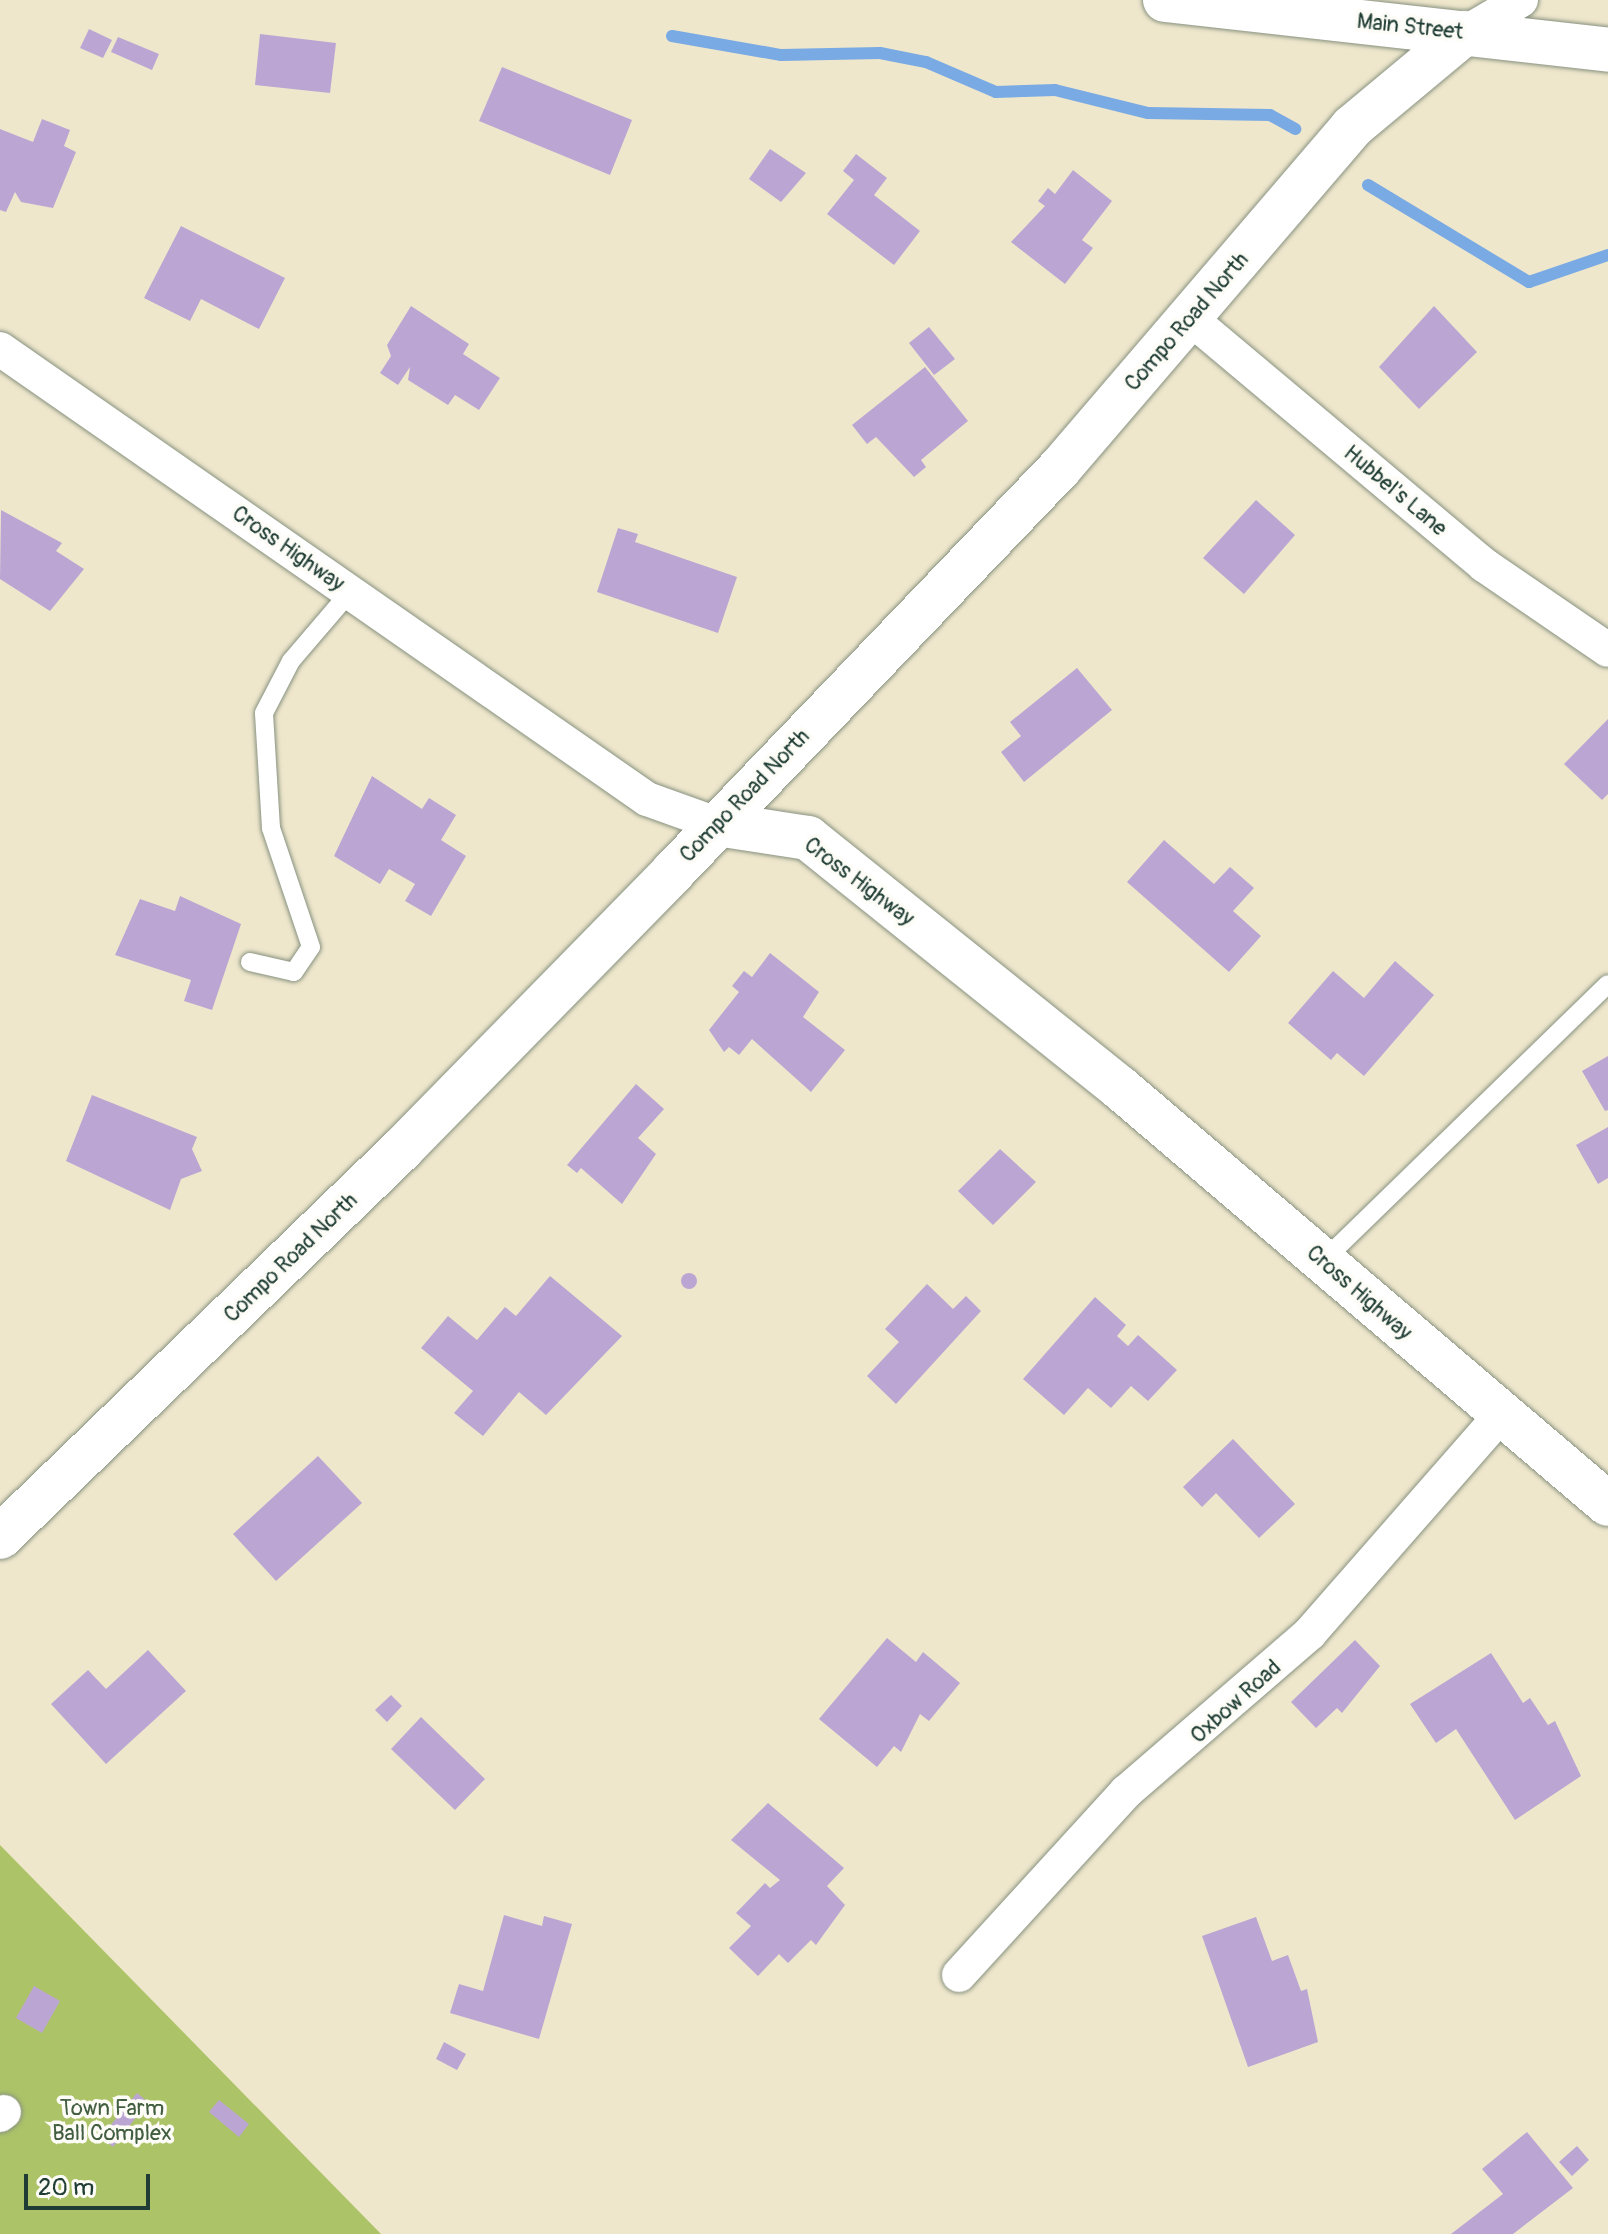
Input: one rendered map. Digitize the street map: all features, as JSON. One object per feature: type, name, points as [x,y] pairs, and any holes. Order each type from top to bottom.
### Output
[{"type":"main road","name":"Main Street","points":[[1165,0],[1608,50]]},
{"type":"main road","name":"Compo Road North","points":[[0,1537],[391,1161],[717,824],[1192,320],[1352,127],[1465,33]]},
{"type":"main road","name":"Cross Highway","points":[[717,824],[774,827],[808,838],[1323,1261],[1500,1416],[1608,1504]]},
{"type":"street","points":[[1465,33],[1521,0]]},
{"type":"street","name":"Hubbel's Lane","points":[[1192,320],[1484,565],[1608,650]]},
{"type":"street","name":"Cross Highway","points":[[0,349],[647,799],[717,824]]},
{"type":"street","name":"Oxbow Road","points":[[959,1975],[1126,1792],[1310,1633],[1500,1416]]},
{"type":"lane","points":[[250,962],[294,972],[311,947],[271,828],[264,713],[283,673],[350,592]]},
{"type":"lane","points":[[1323,1261],[1608,984]]},
{"type":"green space","name":"Town Farm Ball Complex","points":[[0,1845],[381,2234],[0,2234]]},
{"type":"building","points":[[89,29],[112,40],[103,58],[80,48]]},
{"type":"building","points":[[260,34],[336,43],[330,93],[255,85]]},
{"type":"building","points":[[118,37],[159,54],[152,70],[111,52]]},
{"type":"building","points":[[502,67],[632,120],[610,175],[479,121]]},
{"type":"building","points":[[42,119],[70,130],[64,146],[76,152],[53,208],[21,202],[15,192],[6,212],[0,210],[0,129],[33,142]]},
{"type":"building","points":[[770,149],[806,173],[781,202],[749,179]]},
{"type":"building","points":[[856,154],[887,178],[874,195],[920,231],[894,265],[827,214],[854,180],[843,171]]},
{"type":"building","points":[[1073,170],[1112,201],[1082,240],[1093,248],[1065,284],[1011,242],[1045,206],[1038,201],[1048,188],[1055,194]]},
{"type":"building","points":[[181,226],[285,278],[259,329],[201,299],[190,321],[144,298]]},
{"type":"building","points":[[411,306],[469,344],[463,354],[500,378],[479,410],[455,395],[448,405],[408,380],[410,367],[398,385],[380,373],[391,356],[387,345]]},
{"type":"building","points":[[1434,306],[1477,352],[1419,409],[1379,367]]},
{"type":"building","points":[[929,327],[955,359],[934,375],[909,343]]},
{"type":"building","points":[[925,367],[968,421],[921,460],[926,467],[914,477],[876,437],[867,444],[852,425]]},
{"type":"building","points":[[1256,500],[1295,535],[1244,594],[1203,558]]},
{"type":"building","points":[[1,510],[62,543],[56,551],[84,569],[50,611],[0,579]]},
{"type":"building","points":[[618,528],[638,534],[635,542],[737,577],[718,633],[597,592]]},
{"type":"building","points":[[1077,668],[1112,710],[1024,782],[1001,752],[1021,736],[1010,722]]},
{"type":"building","points":[[1608,719],[1608,794],[1602,800],[1564,764]]},
{"type":"building","points":[[372,776],[422,809],[429,798],[456,815],[441,840],[466,856],[431,916],[405,901],[415,884],[389,869],[380,884],[334,856]]},
{"type":"building","points":[[1164,840],[1214,884],[1230,867],[1254,888],[1233,911],[1261,936],[1229,972],[1127,882]]},
{"type":"building","points":[[180,896],[241,924],[212,1010],[184,1001],[191,980],[115,955],[140,899],[175,911]]},
{"type":"building","points":[[770,953],[819,992],[803,1017],[845,1050],[811,1092],[752,1039],[739,1055],[729,1047],[724,1052],[709,1030],[739,992],[732,986],[744,971],[752,977]]},
{"type":"building","points":[[1395,961],[1434,995],[1364,1076],[1337,1053],[1331,1060],[1288,1023],[1333,971],[1364,998]]},
{"type":"building","points":[[1608,1056],[1608,1110],[1605,1111],[1582,1071]]},
{"type":"building","points":[[636,1084],[664,1109],[638,1138],[656,1154],[622,1204],[581,1168],[577,1173],[567,1165]]},
{"type":"building","points":[[92,1095],[197,1137],[192,1149],[202,1171],[181,1179],[170,1210],[66,1161]]},
{"type":"building","points":[[1608,1127],[1608,1178],[1598,1184],[1576,1145]]},
{"type":"building","points":[[1000,1149],[1036,1182],[993,1225],[958,1191]]},
{"type":"building","points":[[689,1273],[695,1275],[695,1287],[689,1289],[683,1287],[681,1281],[683,1275]]},
{"type":"building","points":[[550,1276],[622,1336],[546,1415],[519,1392],[483,1436],[454,1413],[473,1391],[421,1348],[448,1316],[477,1340],[505,1307],[516,1316]]},
{"type":"building","points":[[927,1284],[953,1309],[966,1296],[981,1311],[896,1404],[867,1376],[899,1342],[885,1329]]},
{"type":"building","points":[[1095,1297],[1126,1325],[1117,1336],[1128,1346],[1138,1335],[1177,1370],[1148,1401],[1131,1386],[1111,1408],[1088,1388],[1064,1415],[1023,1379]]},
{"type":"building","points":[[1233,1439],[1295,1504],[1259,1538],[1216,1493],[1202,1507],[1183,1487]]},
{"type":"building","points":[[318,1456],[362,1503],[276,1581],[233,1534]]},
{"type":"building","points":[[887,1638],[916,1662],[923,1652],[960,1683],[929,1721],[920,1714],[901,1752],[894,1746],[877,1767],[819,1719]]},
{"type":"building","points":[[1355,1640],[1380,1666],[1342,1713],[1337,1708],[1316,1728],[1291,1702]]},
{"type":"building","points":[[148,1650],[186,1691],[106,1764],[51,1704],[88,1670],[106,1689]]},
{"type":"building","points":[[1491,1653],[1523,1703],[1530,1698],[1548,1725],[1555,1721],[1581,1776],[1515,1820],[1456,1729],[1436,1743],[1410,1704]]},
{"type":"building","points":[[391,1695],[402,1706],[387,1722],[375,1710]]},
{"type":"building","points":[[421,1717],[485,1779],[455,1810],[391,1749]]},
{"type":"building","points":[[768,1803],[844,1868],[827,1886],[845,1905],[816,1945],[811,1940],[788,1963],[779,1954],[758,1976],[729,1948],[751,1926],[736,1913],[765,1883],[770,1888],[780,1880],[731,1840]]},
{"type":"building","points":[[504,1915],[542,1926],[544,1916],[572,1924],[539,2039],[450,2013],[459,1984],[483,1991]]},
{"type":"building","points":[[1256,1917],[1272,1961],[1288,1955],[1301,1991],[1307,1989],[1318,2042],[1248,2067],[1202,1936]]},
{"type":"building","points":[[34,1986],[60,2001],[42,2033],[16,2018]]},
{"type":"building","points":[[444,2042],[466,2054],[457,2070],[436,2059]]},
{"type":"building","points":[[137,2093],[148,2102],[113,2147],[101,2137]]},
{"type":"building","points":[[219,2100],[249,2124],[239,2137],[209,2112]]},
{"type":"building","points":[[1527,2132],[1573,2188],[1513,2234],[1451,2234],[1503,2194],[1482,2169]]},
{"type":"building","points":[[1577,2146],[1589,2160],[1572,2176],[1559,2162]]},
{"type":"waterway","points":[[672,36],[781,55],[880,53],[926,62],[996,92],[1055,90],[1148,113],[1270,115],[1295,129]]},
{"type":"waterway","points":[[1368,185],[1529,282],[1608,255]]}]
